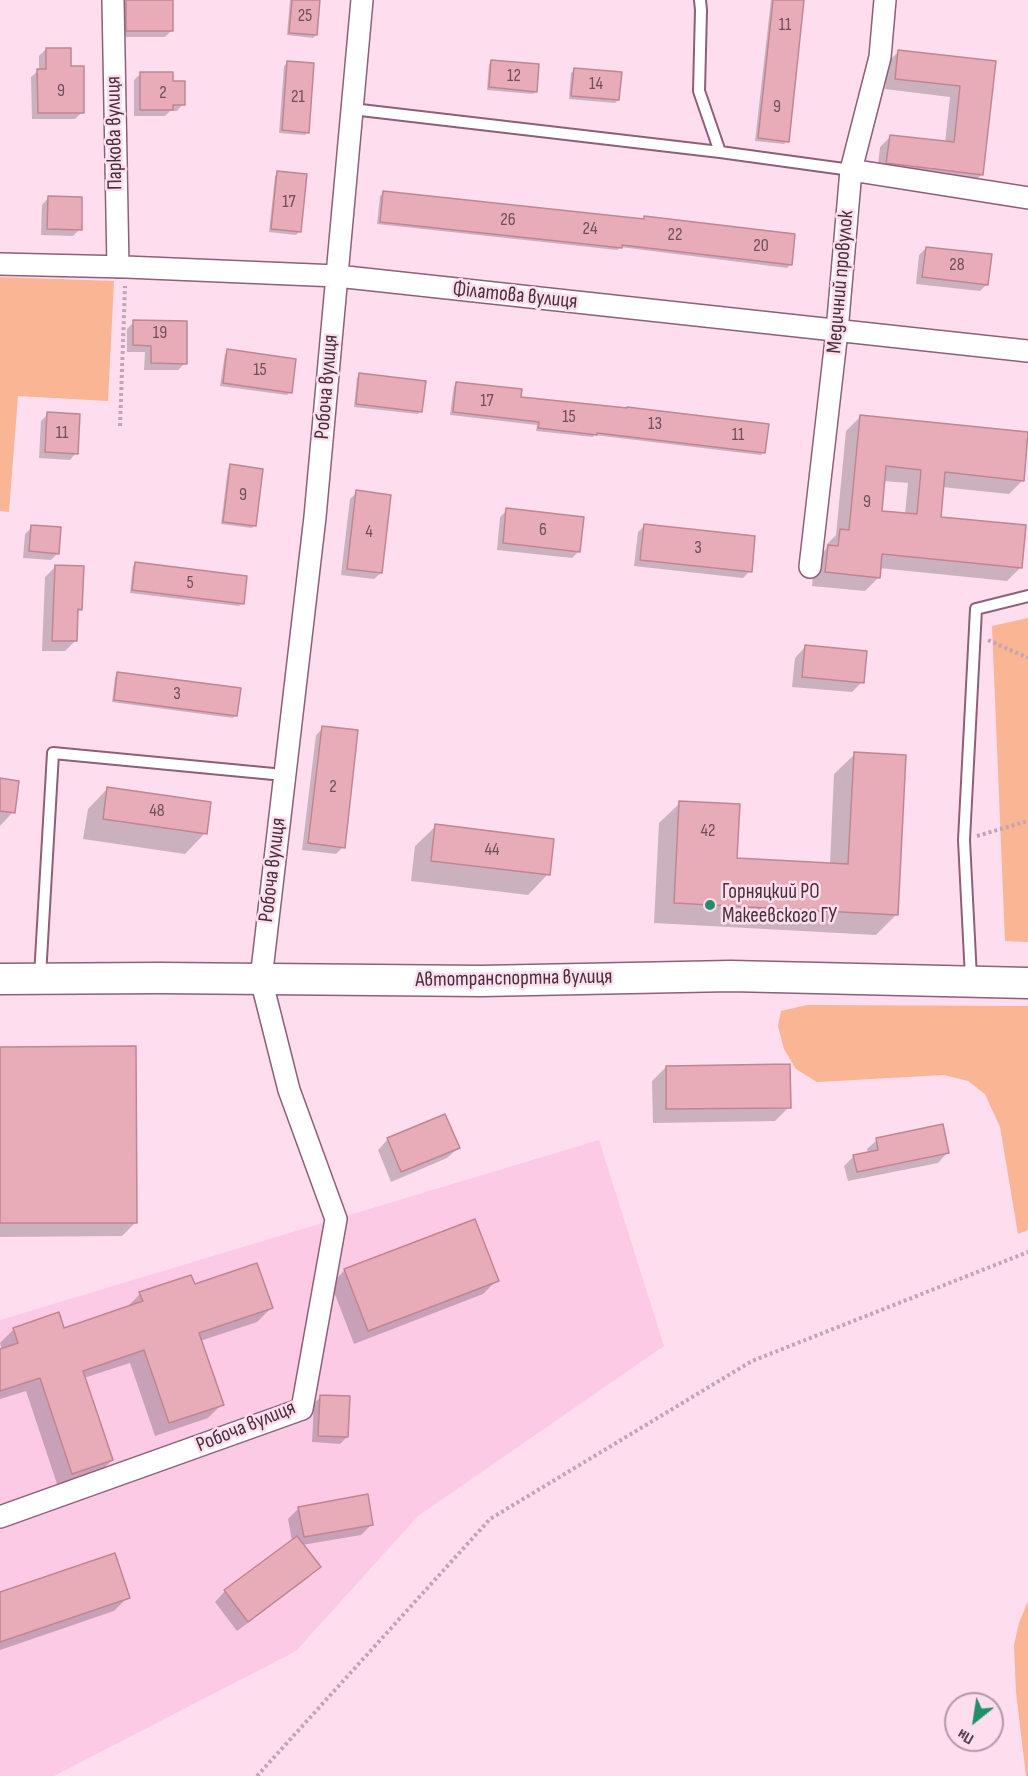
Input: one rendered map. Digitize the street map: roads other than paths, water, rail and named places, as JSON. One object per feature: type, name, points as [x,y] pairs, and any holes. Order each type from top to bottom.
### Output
[{"type":"main road","name":"Автотранспортна вулиця","points":[[0,979],[481,981],[731,976],[1028,983]]},
{"type":"street","name":"Паркова вулиця","points":[[113,0],[122,267]]},
{"type":"street","name":"Робоча вулиця","points":[[0,1518],[302,1409],[336,1219],[289,1090],[261,979],[315,517],[362,0]]},
{"type":"street","name":"Медичний провулок","points":[[810,567],[837,331],[850,170],[880,57],[885,0]]},
{"type":"street","points":[[850,170],[1028,198]]},
{"type":"street","name":"Філатова вулиця","points":[[0,264],[337,276],[1028,351]]},
{"type":"lane","points":[[700,0],[699,91],[720,152]]},
{"type":"lane","points":[[352,109],[720,152],[850,170]]},
{"type":"lane","points":[[971,982],[963,840],[976,609],[1028,596]]},
{"type":"lane","points":[[40,979],[53,753],[284,775]]},
{"type":"place","name":"Горняцкий РО Макеевского ГУ","points":[[710,905]]}]
